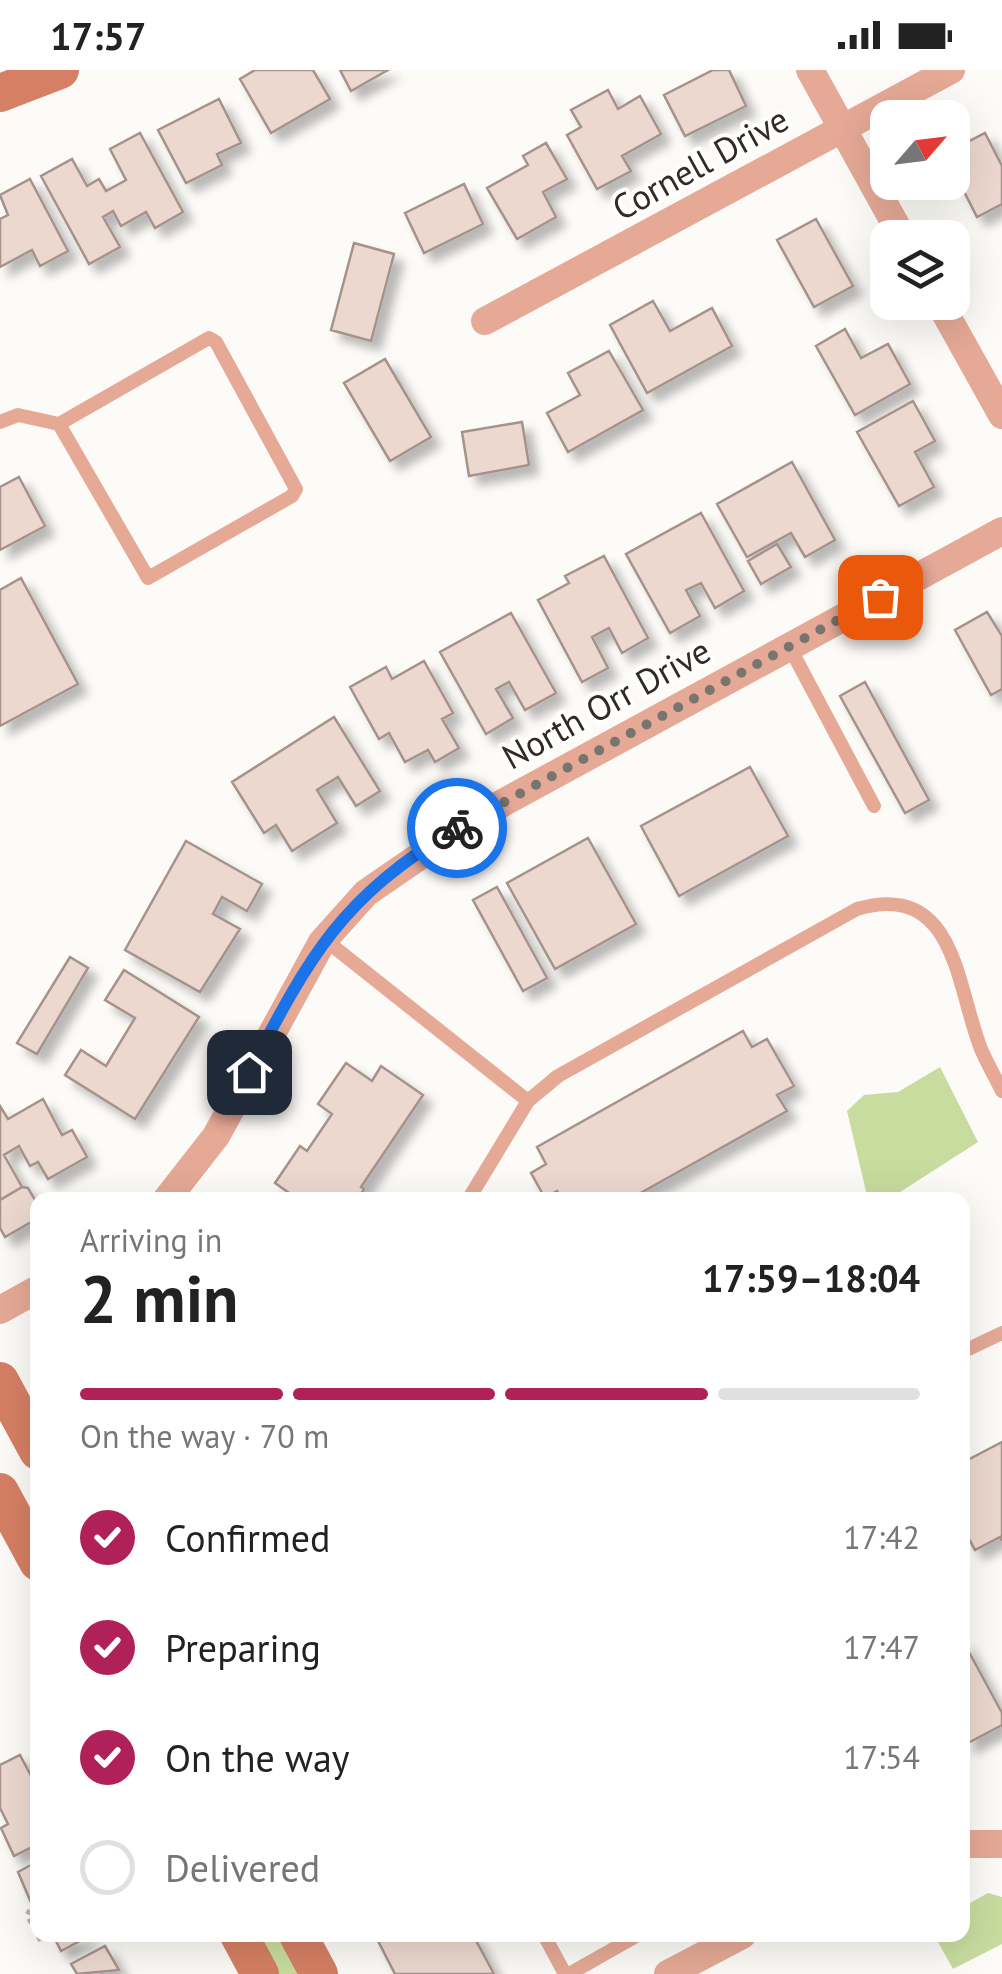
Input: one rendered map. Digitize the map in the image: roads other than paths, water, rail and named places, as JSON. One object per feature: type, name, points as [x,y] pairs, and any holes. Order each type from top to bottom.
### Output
[{"type":"main road","points":[[0,92],[60,70]]},
{"type":"main road","points":[[0,1381],[30,1436]]},
{"type":"main road","points":[[0,1492],[30,1547]]},
{"type":"main road","points":[[243,1942],[260,1974]]},
{"type":"main road","points":[[302,1942],[319,1974]]},
{"type":"street","points":[[810,70],[893,220]]},
{"type":"street","name":"Cornell Drive","points":[[485,321],[603,261],[951,70]]},
{"type":"street","points":[[949,320],[1002,416]]},
{"type":"street","name":"North Orr Drive","points":[[172,1192],[216,1136],[324,938],[366,893],[436,841],[1002,531]]},
{"type":"street","points":[[0,1310],[30,1294]]},
{"type":"street","points":[[970,1844],[1002,1844]]},
{"type":"street","points":[[668,1974],[729,1942]]},
{"type":"lane","points":[[0,422],[18,415],[59,424],[209,338],[216,342],[296,489],[292,496],[148,578],[59,424]]},
{"type":"lane","points":[[790,646],[874,806]]},
{"type":"lane","points":[[473,1192],[528,1101],[558,1076],[857,909],[880,902],[904,905],[927,917],[948,944],[981,1048],[1002,1091]]},
{"type":"lane","points":[[324,938],[528,1101]]},
{"type":"lane","points":[[970,1348],[1002,1332]]},
{"type":"lane","points":[[548,1942],[567,1974],[625,1942]]}]
